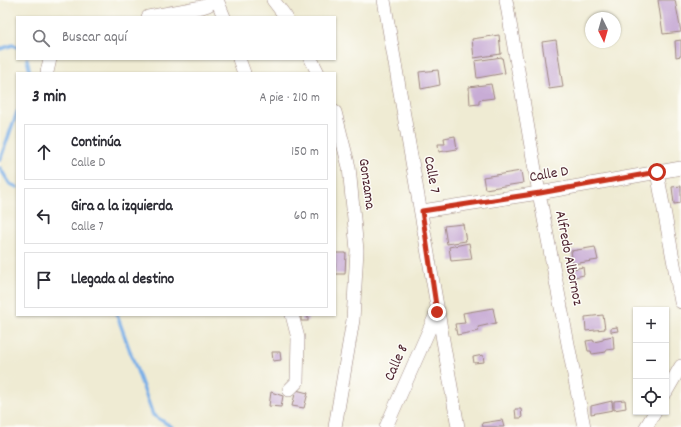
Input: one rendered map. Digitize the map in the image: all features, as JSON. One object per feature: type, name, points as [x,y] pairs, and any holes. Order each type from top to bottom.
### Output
[{"type":"street","points":[[153,16],[202,7],[216,0],[224,16]]},
{"type":"street","points":[[273,0],[285,16]]},
{"type":"street","name":"Calle 7","points":[[384,0],[422,211],[437,312],[458,427]]},
{"type":"street","name":"Alfredo Albornoz","points":[[506,0],[540,193],[584,427]]},
{"type":"street","points":[[239,60],[244,72]]},
{"type":"street","points":[[312,60],[318,72]]},
{"type":"street","name":"Gonzama","points":[[335,427],[353,320],[357,257],[349,167],[336,116]]},
{"type":"street","name":"Calle D","points":[[422,211],[540,193],[681,168]]},
{"type":"street","points":[[657,172],[681,302]]},
{"type":"street","name":"Calle 8","points":[[386,427],[437,312]]},
{"type":"street","points":[[289,390],[297,382],[298,338],[292,316]]},
{"type":"street","points":[[669,387],[681,366]]},
{"type":"street","points":[[646,427],[653,415]]},
{"type":"building","points":[[658,0],[675,0],[681,32],[663,34]]},
{"type":"building","points":[[499,35],[501,54],[474,58],[472,39]]},
{"type":"building","points":[[556,40],[563,87],[549,89],[542,42]]},
{"type":"building","points":[[681,40],[681,56],[676,57],[675,41]]},
{"type":"building","points":[[502,57],[505,73],[477,78],[475,61]]},
{"type":"building","points":[[438,70],[440,85],[421,89],[419,72]]},
{"type":"building","points":[[491,84],[494,98],[479,100],[479,104],[470,105],[469,87]]},
{"type":"building","points":[[455,136],[457,149],[439,152],[438,144],[445,144],[444,138]]},
{"type":"building","points":[[521,171],[523,183],[485,189],[483,177]]},
{"type":"building","points":[[681,186],[681,203],[674,204],[672,187]]},
{"type":"building","points":[[463,224],[466,241],[447,244],[444,226]]},
{"type":"building","points":[[469,243],[472,259],[451,261],[449,247]]},
{"type":"building","points":[[595,247],[598,260],[573,264],[571,251]]},
{"type":"building","points":[[336,253],[346,253],[345,274],[336,274]]},
{"type":"building","points":[[583,267],[584,275],[570,278],[568,270]]},
{"type":"building","points":[[493,308],[496,323],[478,327],[479,331],[457,335],[455,324],[465,323],[463,313]]},
{"type":"building","points":[[603,315],[605,329],[586,331],[585,317]]},
{"type":"building","points":[[301,316],[308,316],[308,321],[301,321]]},
{"type":"building","points":[[617,327],[618,331],[611,332],[611,328]]},
{"type":"building","points":[[613,336],[614,349],[592,354],[591,351],[588,351],[586,341],[593,340],[594,342]]},
{"type":"building","points":[[272,352],[280,352],[281,360],[273,361]]},
{"type":"building","points":[[483,355],[484,362],[474,363],[473,357]]},
{"type":"building","points":[[296,390],[308,393],[304,408],[292,406]]},
{"type":"building","points":[[271,392],[283,396],[281,407],[269,406]]},
{"type":"building","points":[[625,400],[626,408],[614,410],[614,401]]},
{"type":"building","points":[[612,401],[613,410],[591,414],[591,406]]},
{"type":"building","points":[[515,409],[521,409],[522,418],[516,418]]},
{"type":"building","points":[[502,420],[504,427],[483,427],[482,423]]},
{"type":"waterway","points":[[0,49],[13,45],[16,46]]},
{"type":"waterway","points":[[27,60],[30,72]]},
{"type":"waterway","points":[[0,160],[16,115]]},
{"type":"waterway","points":[[0,168],[10,184],[16,187]]},
{"type":"waterway","points":[[117,316],[153,415],[172,427]]},
{"type":"route","points":[[437,312],[422,211],[540,193],[657,172]]}]
